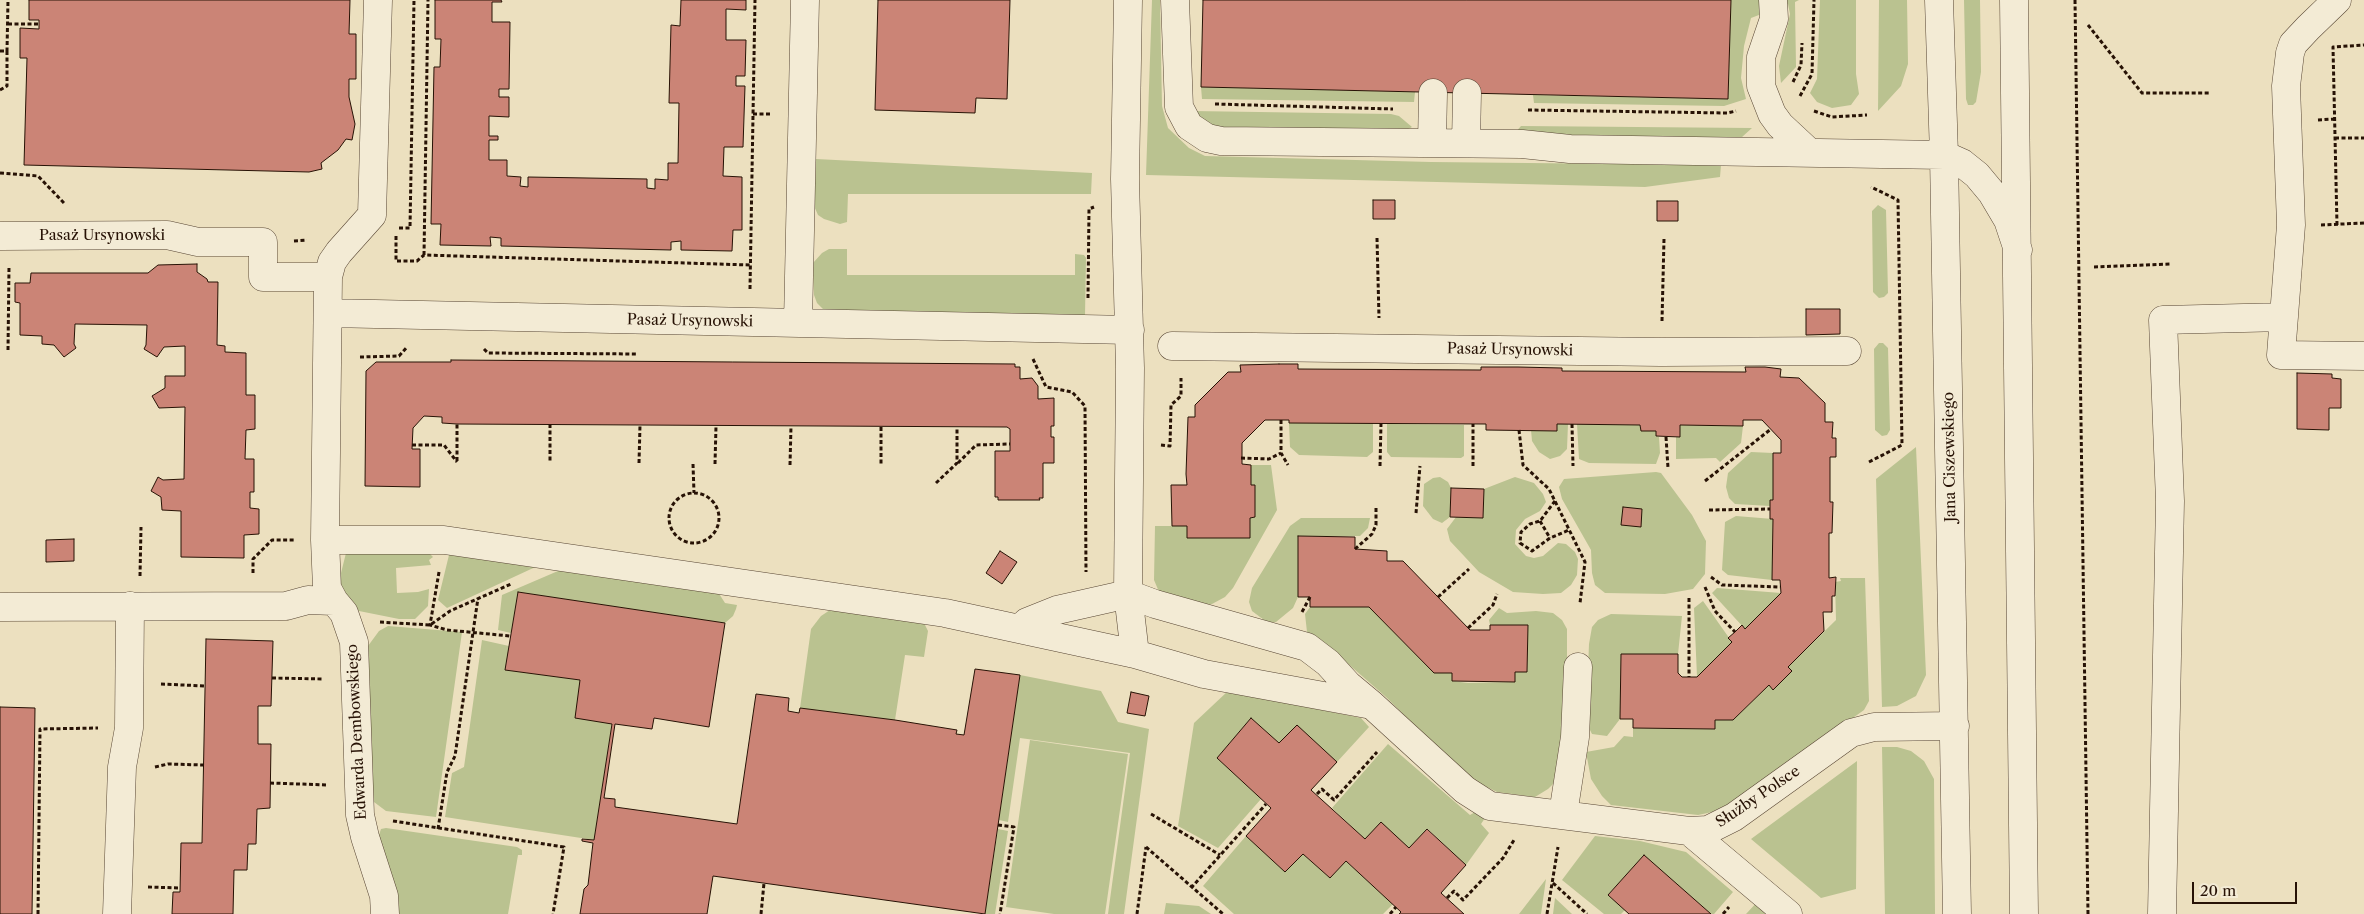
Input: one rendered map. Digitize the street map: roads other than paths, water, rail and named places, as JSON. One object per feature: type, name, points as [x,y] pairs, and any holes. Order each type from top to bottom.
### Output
[{"type":"street","points":[[328,313],[328,277],[332,262],[372,215],[378,0]]},
{"type":"street","points":[[798,323],[805,0]]},
{"type":"street","points":[[1128,0],[1125,179],[1130,330],[1128,594],[1135,654]]},
{"type":"street","points":[[1175,0],[1179,107],[1189,126],[1197,134],[1221,141],[1522,144],[1570,149],[1944,155],[1962,163],[1977,175],[1992,193],[2008,220],[2018,250]]},
{"type":"street","points":[[1773,0],[1774,19],[1761,57],[1761,86],[1772,114],[1780,125],[1810,152]]},
{"type":"street","name":"Jana Ciszewskiego","points":[[1939,0],[1944,155],[1957,914]]},
{"type":"street","points":[[2014,0],[2024,914]]},
{"type":"street","points":[[2337,0],[2308,28],[2294,44],[2290,53],[2286,86],[2291,226],[2281,355],[2364,356]]},
{"type":"street","points":[[1432,143],[1433,93]]},
{"type":"street","points":[[1466,143],[1467,94]]},
{"type":"street","name":"Pasaż Ursynowski","points":[[0,236],[167,235],[198,242],[263,242],[263,277],[328,277]]},
{"type":"street","name":"Pasaż Ursynowski","points":[[328,313],[1130,330]]},
{"type":"street","name":"Edwarda Dembowskiego","points":[[328,313],[325,540],[327,588],[342,611],[354,642],[360,815],[384,896],[385,914]]},
{"type":"street","points":[[2162,914],[2170,501],[2162,320],[2284,317]]},
{"type":"street","name":"Pasaż Ursynowski","points":[[1177,346],[1642,352],[1847,351]]},
{"type":"street","points":[[325,540],[444,540],[751,586],[857,599],[945,613],[1135,654],[1204,674],[1372,705]]},
{"type":"street","points":[[1020,629],[1026,622],[1057,610],[1128,594]]},
{"type":"street","name":"Służby Polsce","points":[[1128,594],[1155,604],[1306,647],[1328,663],[1348,685],[1465,790],[1490,806],[1689,831],[1708,830],[1734,817],[1851,733],[1874,727],[1955,726]]},
{"type":"street","points":[[0,607],[286,606],[308,600],[342,611]]},
{"type":"street","points":[[117,914],[122,767],[128,728],[128,682],[135,606]]},
{"type":"street","points":[[1563,814],[1575,737],[1578,667]]},
{"type":"street","points":[[1689,831],[1788,914]]}]
